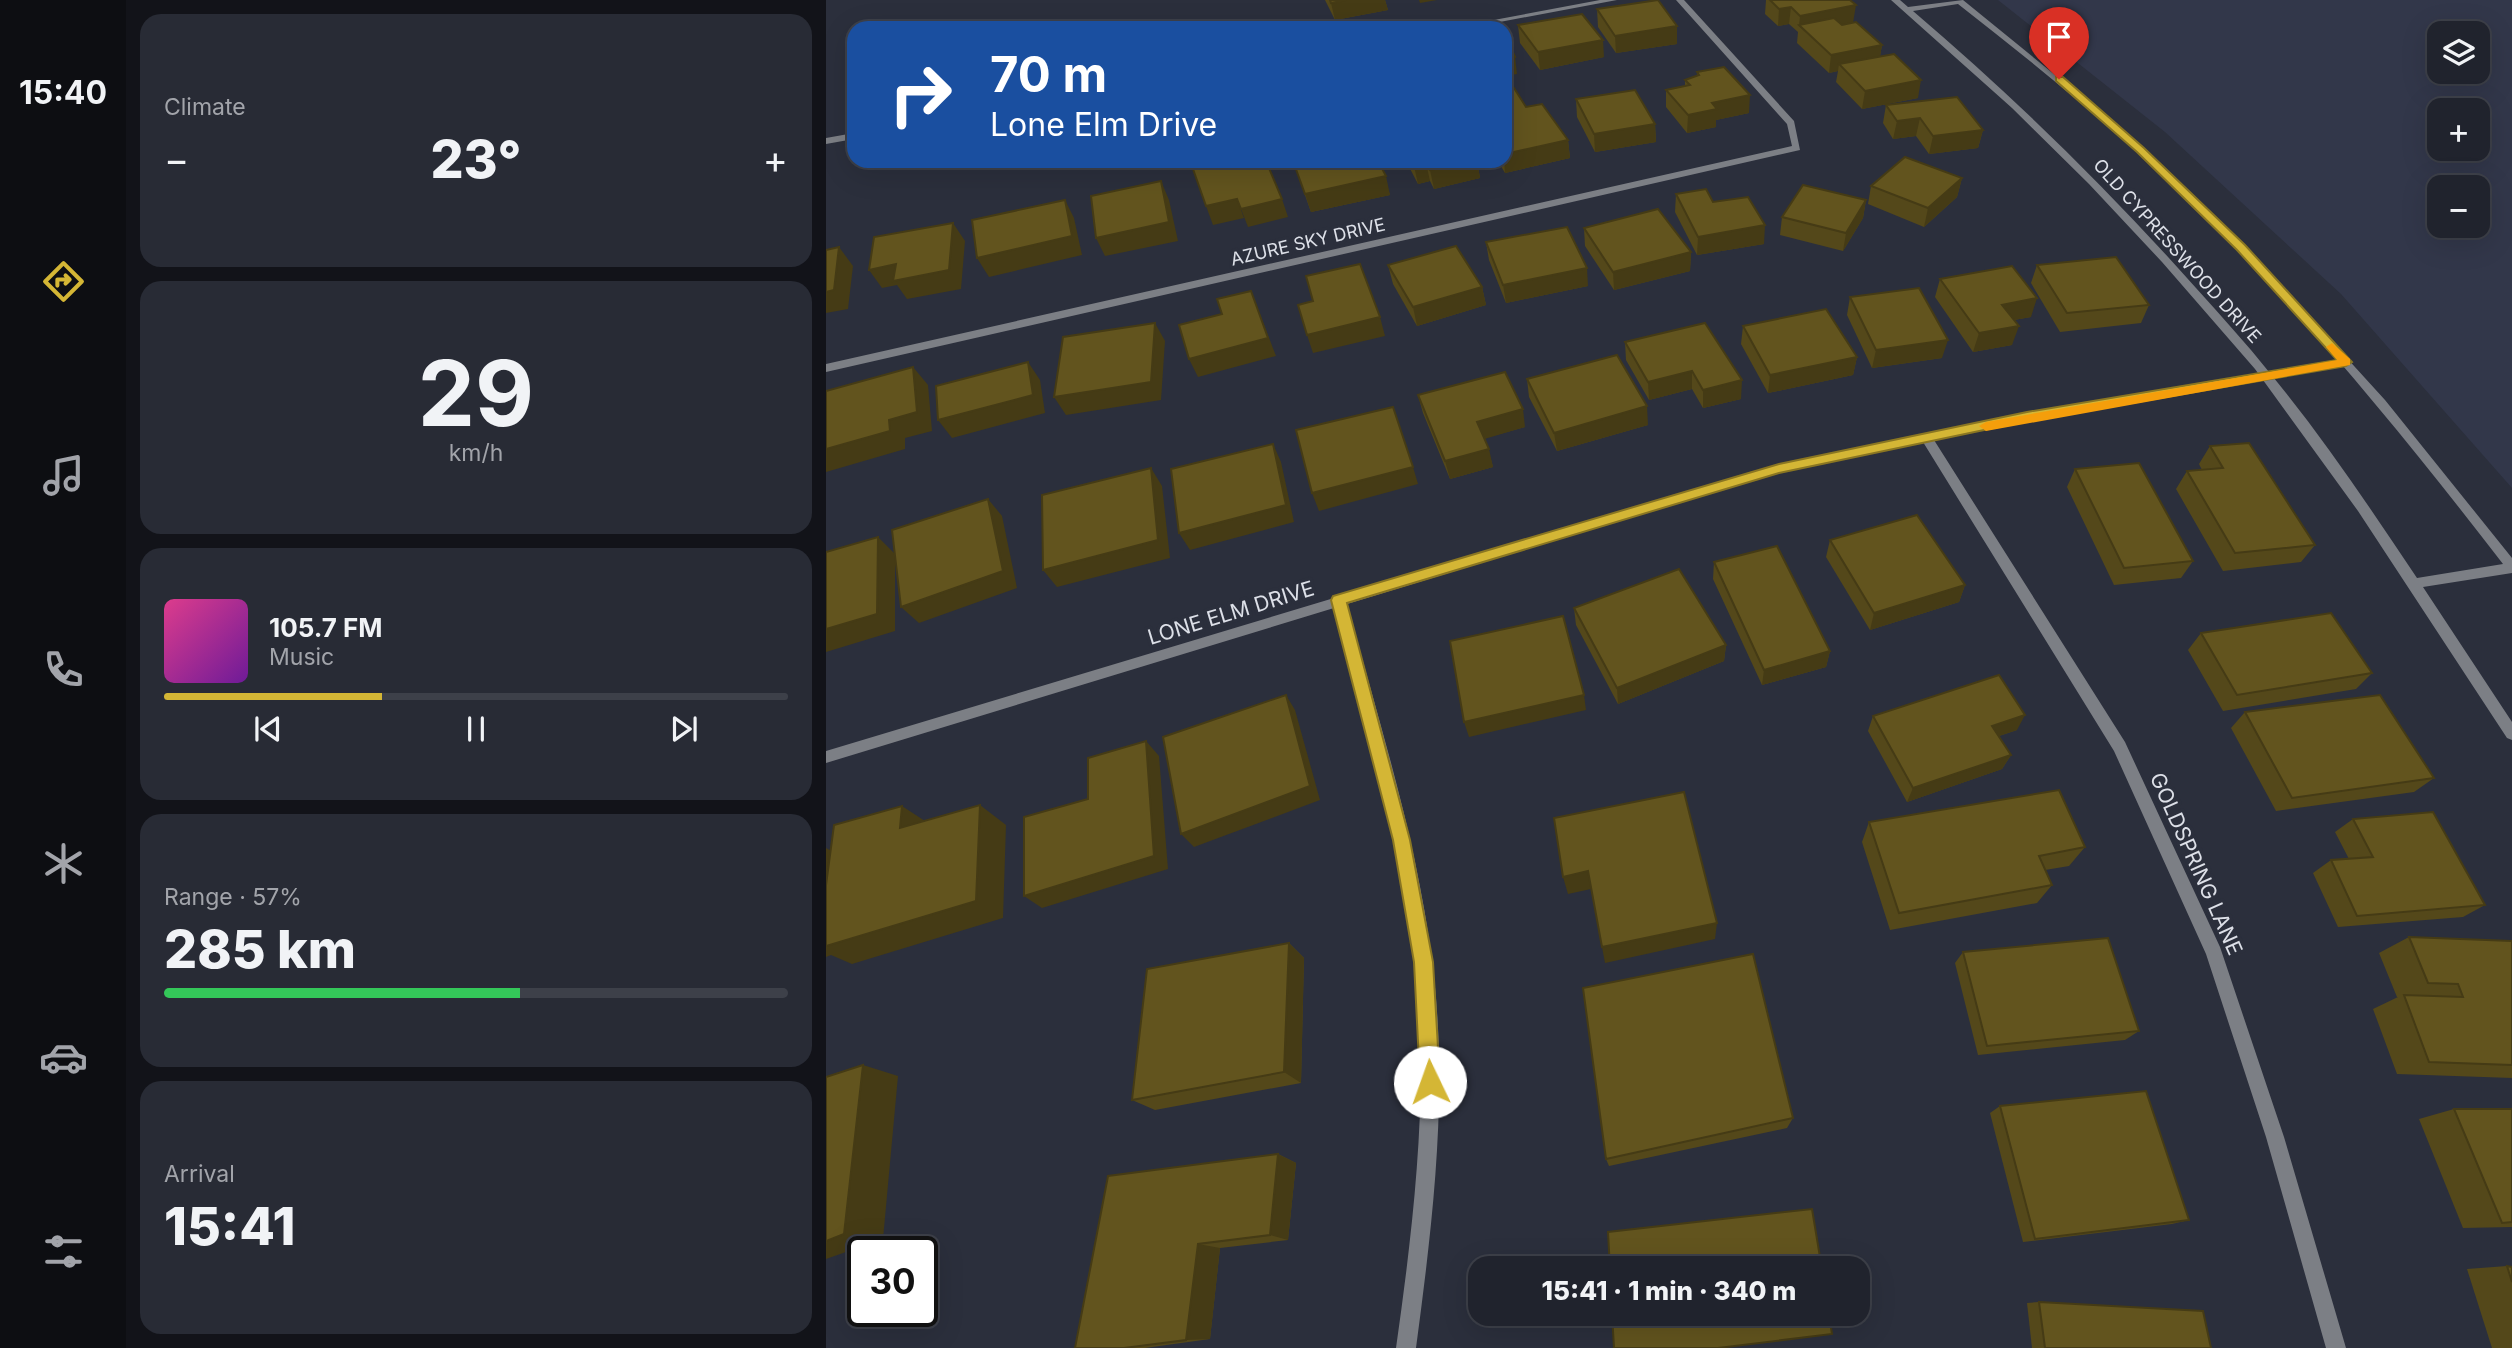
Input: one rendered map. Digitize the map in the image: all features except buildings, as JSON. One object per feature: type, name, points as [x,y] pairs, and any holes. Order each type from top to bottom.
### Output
[{"type":"street","points":[[1494,21],[1613,0]]},
{"type":"street","name":"AZURE SKY DRIVE","points":[[826,368],[1797,148],[1791,123],[1680,0]]},
{"type":"street","name":"OLD CYPRESSWOOD DRIVE","points":[[1895,0],[2031,121],[2097,186],[2165,259],[2266,376],[2356,500],[2512,734]]},
{"type":"street","points":[[1907,10],[1959,1]]},
{"type":"street","name":"OLD CYPRESSWOOD DRIVE","points":[[1959,1],[2059,79],[2140,150],[2241,247],[2346,362],[2434,465],[2512,568]]},
{"type":"street","points":[[826,141],[847,137]]},
{"type":"street","name":"LONE ELM DRIVE","points":[[826,757],[1779,468],[2027,417],[2346,362]]},
{"type":"street","name":"GOLDSPRING LANE","points":[[1927,439],[2120,747],[2214,954],[2275,1137],[2336,1348]]},
{"type":"street","points":[[2412,584],[2512,568]]},
{"type":"street","points":[[1339,600],[1401,840],[1424,962],[1432,1106],[1417,1270],[1406,1348]]},
{"type":"shaded area","points":[[1998,0],[2512,0],[2512,488],[2341,294],[2165,132]]},
{"type":"slow traffic","points":[[1986,426],[2346,362],[2332,347]]},
{"type":"route","points":[[1430,1082],[1424,962],[1401,840],[1339,600],[1779,468],[2027,417],[2346,362],[2241,247],[2140,150],[2059,79]]}]
